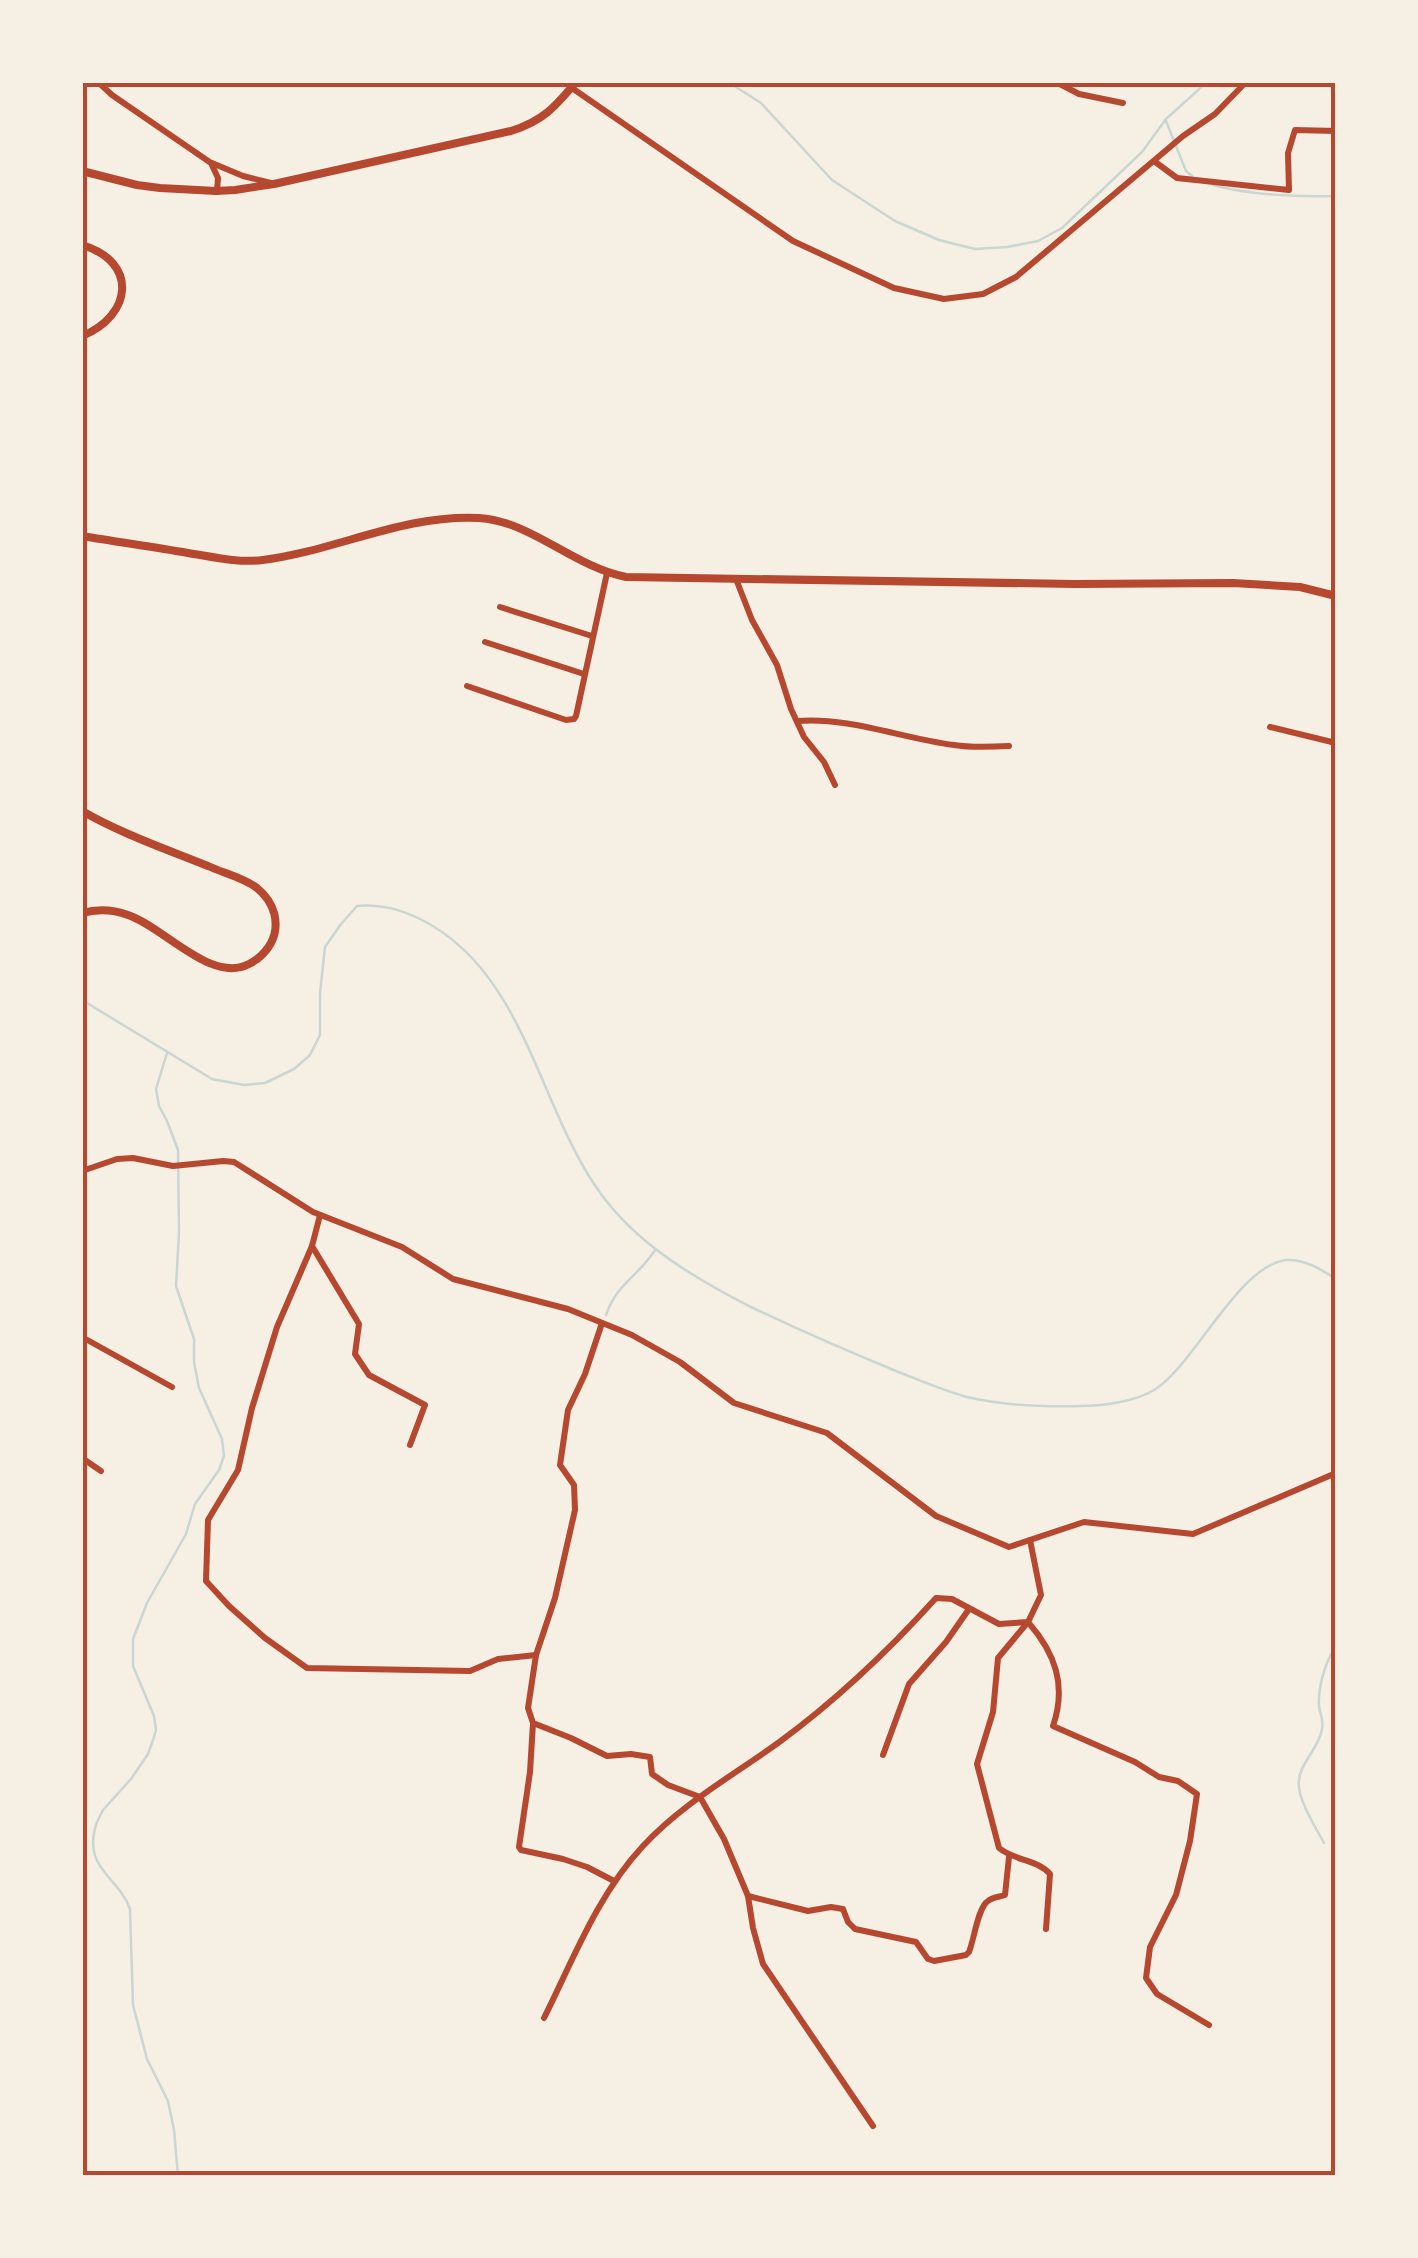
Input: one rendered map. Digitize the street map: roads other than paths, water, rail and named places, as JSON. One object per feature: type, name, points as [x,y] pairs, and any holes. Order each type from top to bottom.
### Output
[{"type":"street","points":[[98,82],[211,163],[274,184]]},
{"type":"street","points":[[1056,82],[1079,94],[1123,103]]},
{"type":"street","points":[[82,171],[137,185],[216,192],[274,184],[522,128],[552,110],[574,85],[793,241],[894,288],[944,299],[983,294],[1016,277],[1183,136],[1215,114],[1246,82]]},
{"type":"street","points":[[1153,161],[1177,178],[1289,190],[1288,153],[1295,130],[1336,131]]},
{"type":"street","points":[[211,163],[218,178],[216,192]]},
{"type":"street","points":[[82,246],[104,254],[115,264],[122,276],[122,290],[114,314],[100,328],[82,336]]},
{"type":"street","points":[[82,536],[244,561],[284,556],[418,523],[457,517],[484,518],[518,527],[592,568],[644,578],[1232,583],[1300,587],[1336,596]]},
{"type":"street","points":[[467,686],[570,720],[576,716],[607,573]]},
{"type":"street","points":[[736,579],[752,620],[777,665],[796,721],[836,784]]},
{"type":"street","points":[[500,607],[592,636]]},
{"type":"street","points":[[485,642],[584,674]]},
{"type":"street","points":[[796,721],[857,724],[957,746],[1009,746]]},
{"type":"street","points":[[1270,727],[1336,743]]},
{"type":"street","points":[[82,810],[254,886],[273,908],[276,922],[268,949],[259,958],[232,970],[209,963],[130,915],[82,913]]},
{"type":"street","points":[[82,1171],[133,1158],[173,1166],[234,1162],[320,1215],[402,1247],[454,1278],[568,1309],[658,1349],[734,1403],[826,1433],[936,1516],[1009,1547],[1084,1522],[1192,1534],[1336,1473]]},
{"type":"street","points":[[320,1215],[312,1246],[277,1327],[238,1470],[208,1520],[206,1581],[265,1638],[307,1668],[470,1671],[498,1658],[536,1656]]},
{"type":"street","points":[[312,1246],[359,1324],[355,1354],[369,1375],[425,1405],[410,1445]]},
{"type":"street","points":[[602,1323],[568,1410],[560,1465],[574,1485],[575,1510],[536,1656],[528,1708],[532,1722],[530,1772],[520,1846],[522,1850],[563,1859],[614,1882]]},
{"type":"street","points":[[82,1337],[172,1387]]},
{"type":"street","points":[[82,1458],[101,1471]]},
{"type":"street","points":[[1030,1540],[1041,1595],[1028,1622],[998,1658],[993,1712],[977,1764],[999,1848],[1009,1857],[1042,1866],[1050,1874],[1046,1929]]},
{"type":"street","points":[[544,2018],[614,1882],[645,1844],[700,1797],[781,1741],[825,1704],[902,1636],[936,1598],[952,1599],[999,1624],[1028,1622]]},
{"type":"street","points":[[883,1754],[909,1684],[969,1609]]},
{"type":"street","points":[[1028,1622],[1047,1644],[1058,1679],[1053,1726],[1135,1762],[1159,1777],[1178,1782],[1196,1794],[1190,1841],[1176,1895],[1150,1948],[1146,1978],[1157,1994],[1209,2026]]},
{"type":"street","points":[[532,1722],[607,1756],[650,1757],[652,1774],[668,1785],[700,1797],[724,1839],[748,1896],[763,1964],[873,2126]]},
{"type":"street","points":[[748,1896],[808,1911],[842,1908],[854,1929],[916,1942],[925,1957],[934,1961],[970,1952],[986,1901],[1004,1894],[1009,1857]]},
{"type":"waterway","points":[[726,82],[761,103],[832,180],[895,221],[939,240],[975,249],[1038,241],[1062,228],[1142,152],[1166,119],[1207,82]]},
{"type":"waterway","points":[[1166,121],[1186,171],[1192,176]]},
{"type":"waterway","points":[[1213,185],[1274,195],[1336,196]]},
{"type":"waterway","points":[[82,1000],[212,1079],[244,1085],[265,1083],[294,1069],[310,1055],[320,1035],[325,947],[357,906],[382,907],[414,916],[457,943],[485,973],[508,1007],[579,1160],[616,1212],[650,1245],[751,1307],[967,1397],[1052,1406],[1098,1405],[1137,1398],[1169,1378],[1234,1297],[1269,1266],[1287,1260],[1300,1261],[1336,1279]]},
{"type":"waterway","points":[[167,1053],[156,1089],[178,1150],[176,1286],[194,1339],[199,1388],[222,1439],[224,1456],[195,1504],[186,1534],[147,1603],[133,1639],[133,1666],[156,1730],[148,1754],[103,1810],[93,1838],[97,1861],[130,1909],[133,2005],[147,2059],[168,2101],[178,2176]]},
{"type":"waterway","points":[[606,1315],[622,1287],[655,1250]]},
{"type":"waterway","points":[[1324,1843],[1304,1806],[1299,1783],[1303,1767],[1320,1738],[1320,1691],[1336,1646]]}]
